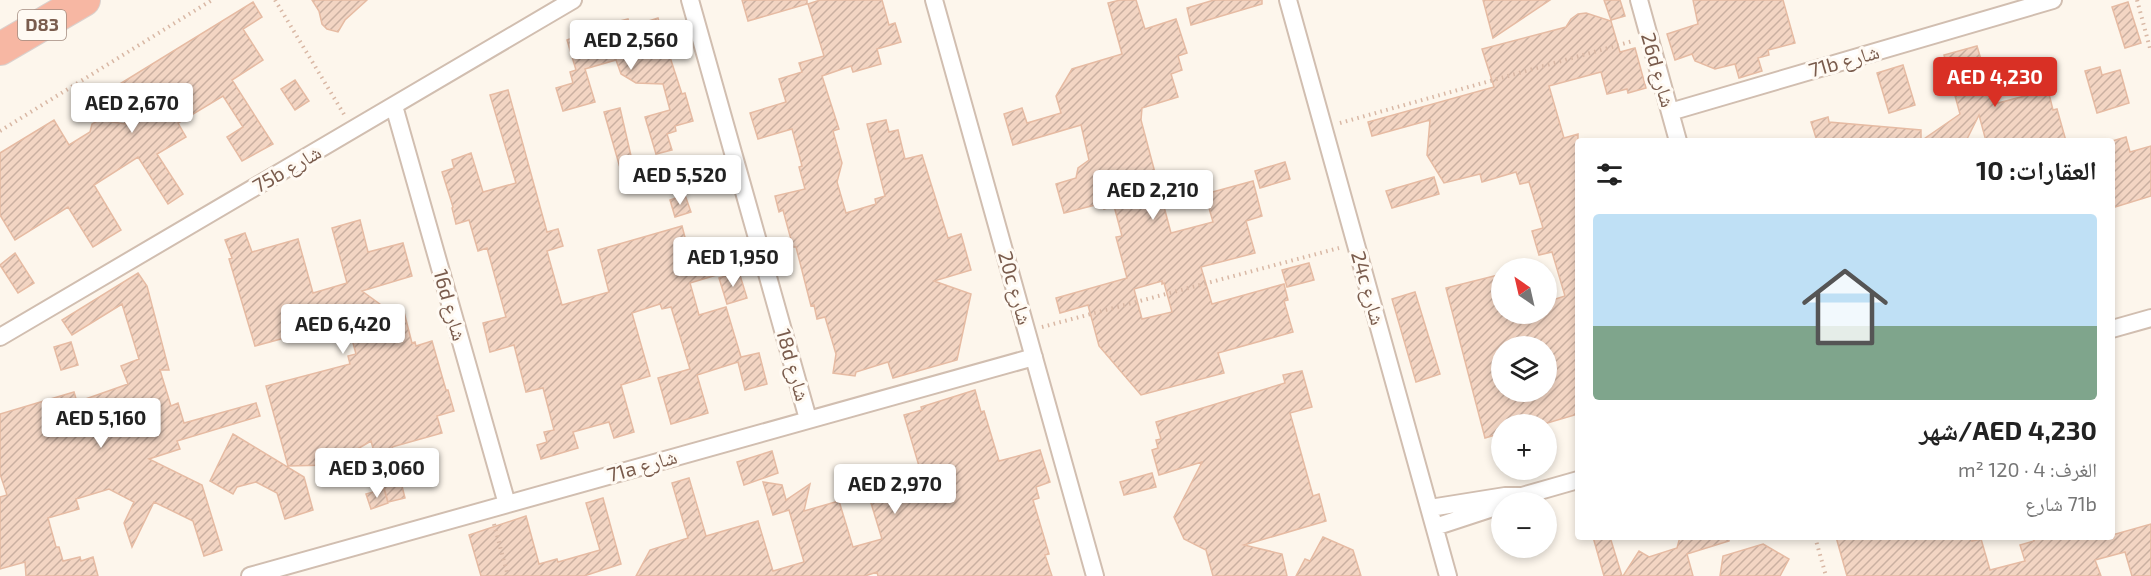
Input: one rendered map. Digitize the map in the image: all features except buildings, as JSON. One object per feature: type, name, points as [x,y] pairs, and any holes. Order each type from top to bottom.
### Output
[{"type":"highway","name":"D83","points":[[0,49],[84,0]]},
{"type":"street","name":"75b شارع","points":[[0,338],[573,0]]},
{"type":"street","name":"18d شارع","points":[[690,0],[807,419]]},
{"type":"street","name":"20c شارع","points":[[934,0],[1095,576]]},
{"type":"street","name":"24c شارع","points":[[1288,0],[1448,576]]},
{"type":"street","name":"26d شارع","points":[[1638,0],[1677,138]]},
{"type":"street","name":"71b شارع","points":[[1670,112],[2053,0]]},
{"type":"street","name":"16d شارع","points":[[394,106],[507,504]]},
{"type":"street","points":[[2115,328],[2151,318]]},
{"type":"street","name":"71a شارع","points":[[250,576],[1034,357]]},
{"type":"street","points":[[1538,492],[1575,481]]},
{"type":"street","points":[[1430,508],[1491,498]]},
{"type":"street","points":[[1435,527],[1491,509]]},
{"type":"path","points":[[0,131],[212,0]]},
{"type":"path","points":[[275,0],[354,129]]},
{"type":"path","points":[[2137,0],[2151,52]]},
{"type":"path","points":[[1324,127],[1649,37]]},
{"type":"path","points":[[1027,332],[1355,243]]},
{"type":"path","points":[[490,508],[508,576]]},
{"type":"path","points":[[1816,540],[1826,576]]}]
